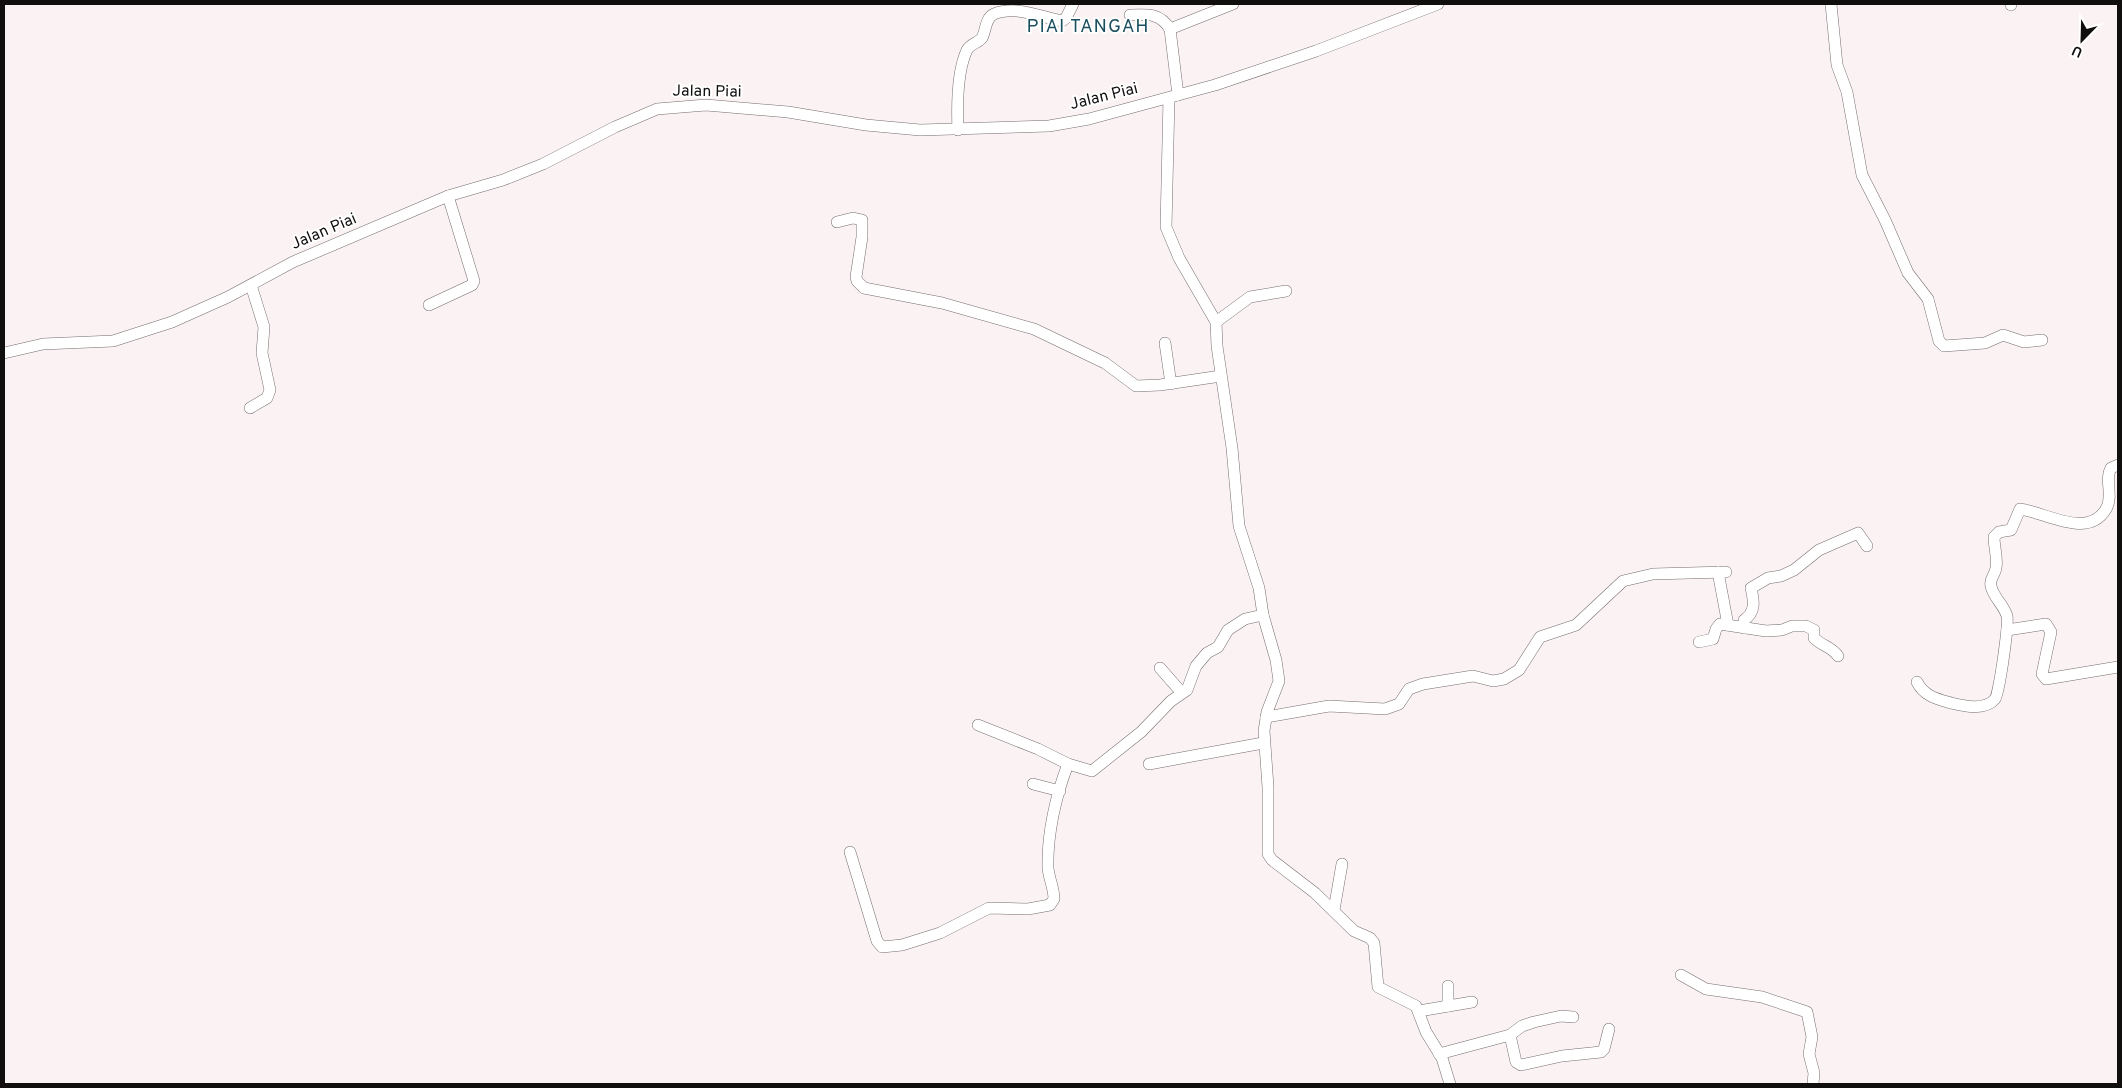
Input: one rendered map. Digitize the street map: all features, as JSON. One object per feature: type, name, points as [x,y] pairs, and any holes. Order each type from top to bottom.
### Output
[{"type":"street","points":[[958,130],[957,103],[967,51],[981,39],[989,18],[996,14],[1018,12],[1062,21],[1066,18],[1072,4]]},
{"type":"street","points":[[1170,29],[1233,4]]},
{"type":"street","name":"Jalan Piai","points":[[4,353],[43,344],[113,341],[193,314],[293,262],[448,196],[504,180],[542,164],[644,114],[675,106],[706,105],[788,112],[891,128],[958,130],[1066,124],[1214,85],[1307,54],[1438,4]]},
{"type":"street","points":[[1831,4],[1837,65],[1847,92],[1862,175],[1885,220],[1908,273],[1928,300],[1939,341],[1944,346],[1963,346],[1985,343],[2003,335],[2024,342],[2042,340]]},
{"type":"street","points":[[1130,15],[1158,16],[1170,29],[1174,96],[1166,227],[1180,258],[1216,322],[1221,376],[1232,448],[1239,526],[1259,588],[1263,615],[1276,660],[1279,681],[1266,717],[1263,743],[1268,787],[1268,854],[1272,860],[1334,910],[1354,931],[1370,938],[1374,943],[1378,987],[1416,1006],[1426,1032],[1439,1054],[1450,1084]]},
{"type":"street","points":[[429,305],[472,285],[474,281],[472,268],[448,196]]},
{"type":"street","points":[[837,222],[853,218],[862,220],[862,237],[856,277],[857,281],[864,288],[942,303],[1020,325],[1105,363],[1136,386],[1171,384],[1221,376]]},
{"type":"street","points":[[250,408],[267,398],[270,390],[263,360],[264,327],[251,285]]},
{"type":"street","points":[[1216,322],[1237,305],[1256,294],[1286,291]]},
{"type":"street","points":[[1165,343],[1171,384]]},
{"type":"street","points":[[1917,682],[1921,691],[1937,699],[1966,707],[1981,706],[1995,700],[1999,690],[1999,675],[2007,630],[2006,612],[1991,588],[1991,578],[1996,568],[1994,537],[1999,532],[2011,530],[2020,509],[2069,523],[2084,523],[2096,519],[2106,509],[2110,498],[2109,472],[2111,468],[2118,465]]},
{"type":"street","points":[[1744,628],[1744,620],[1750,616],[1755,604],[1751,588],[1758,583],[1794,570],[1819,550],[1850,535],[1858,533],[1867,546]]},
{"type":"street","points":[[1266,717],[1329,706],[1385,709],[1400,704],[1409,689],[1423,684],[1474,676],[1493,681],[1504,679],[1519,670],[1540,637],[1576,625],[1623,581],[1648,574],[1722,572],[1728,625]]},
{"type":"street","points":[[978,725],[1038,749],[1068,764],[1088,771],[1097,768],[1187,690],[1196,666],[1207,653],[1218,648],[1228,630],[1245,620],[1263,615]]},
{"type":"street","points":[[1699,642],[1713,639],[1716,629],[1720,624],[1774,631],[1792,626],[1806,626],[1814,630],[1814,638],[1833,649],[1838,656]]},
{"type":"street","points":[[2007,630],[2037,624],[2046,624],[2050,628],[2051,632],[2042,674],[2046,679],[2118,667]]},
{"type":"street","points":[[1160,668],[1182,693]]},
{"type":"street","points":[[1149,764],[1263,743]]},
{"type":"street","points":[[850,852],[877,941],[882,947],[902,945],[940,933],[989,908],[1042,908],[1050,905],[1054,899],[1049,879],[1048,860],[1060,791],[1068,764]]},
{"type":"street","points":[[1033,784],[1060,791]]},
{"type":"street","points":[[1334,910],[1342,864]]},
{"type":"street","points":[[1681,975],[1706,989],[1762,997],[1807,1012],[1812,1037],[1809,1049],[1814,1073],[1813,1084]]},
{"type":"street","points":[[1448,986],[1448,1006]]},
{"type":"street","points":[[1418,1012],[1472,1002]]},
{"type":"street","points":[[1439,1054],[1510,1036],[1522,1026],[1534,1022],[1561,1016],[1574,1017]]},
{"type":"street","points":[[1510,1036],[1516,1062],[1521,1065],[1562,1056],[1601,1052],[1608,1029]]},
{"type":"district","name":"PIAI TANGAH","points":[[1088,27]]}]
